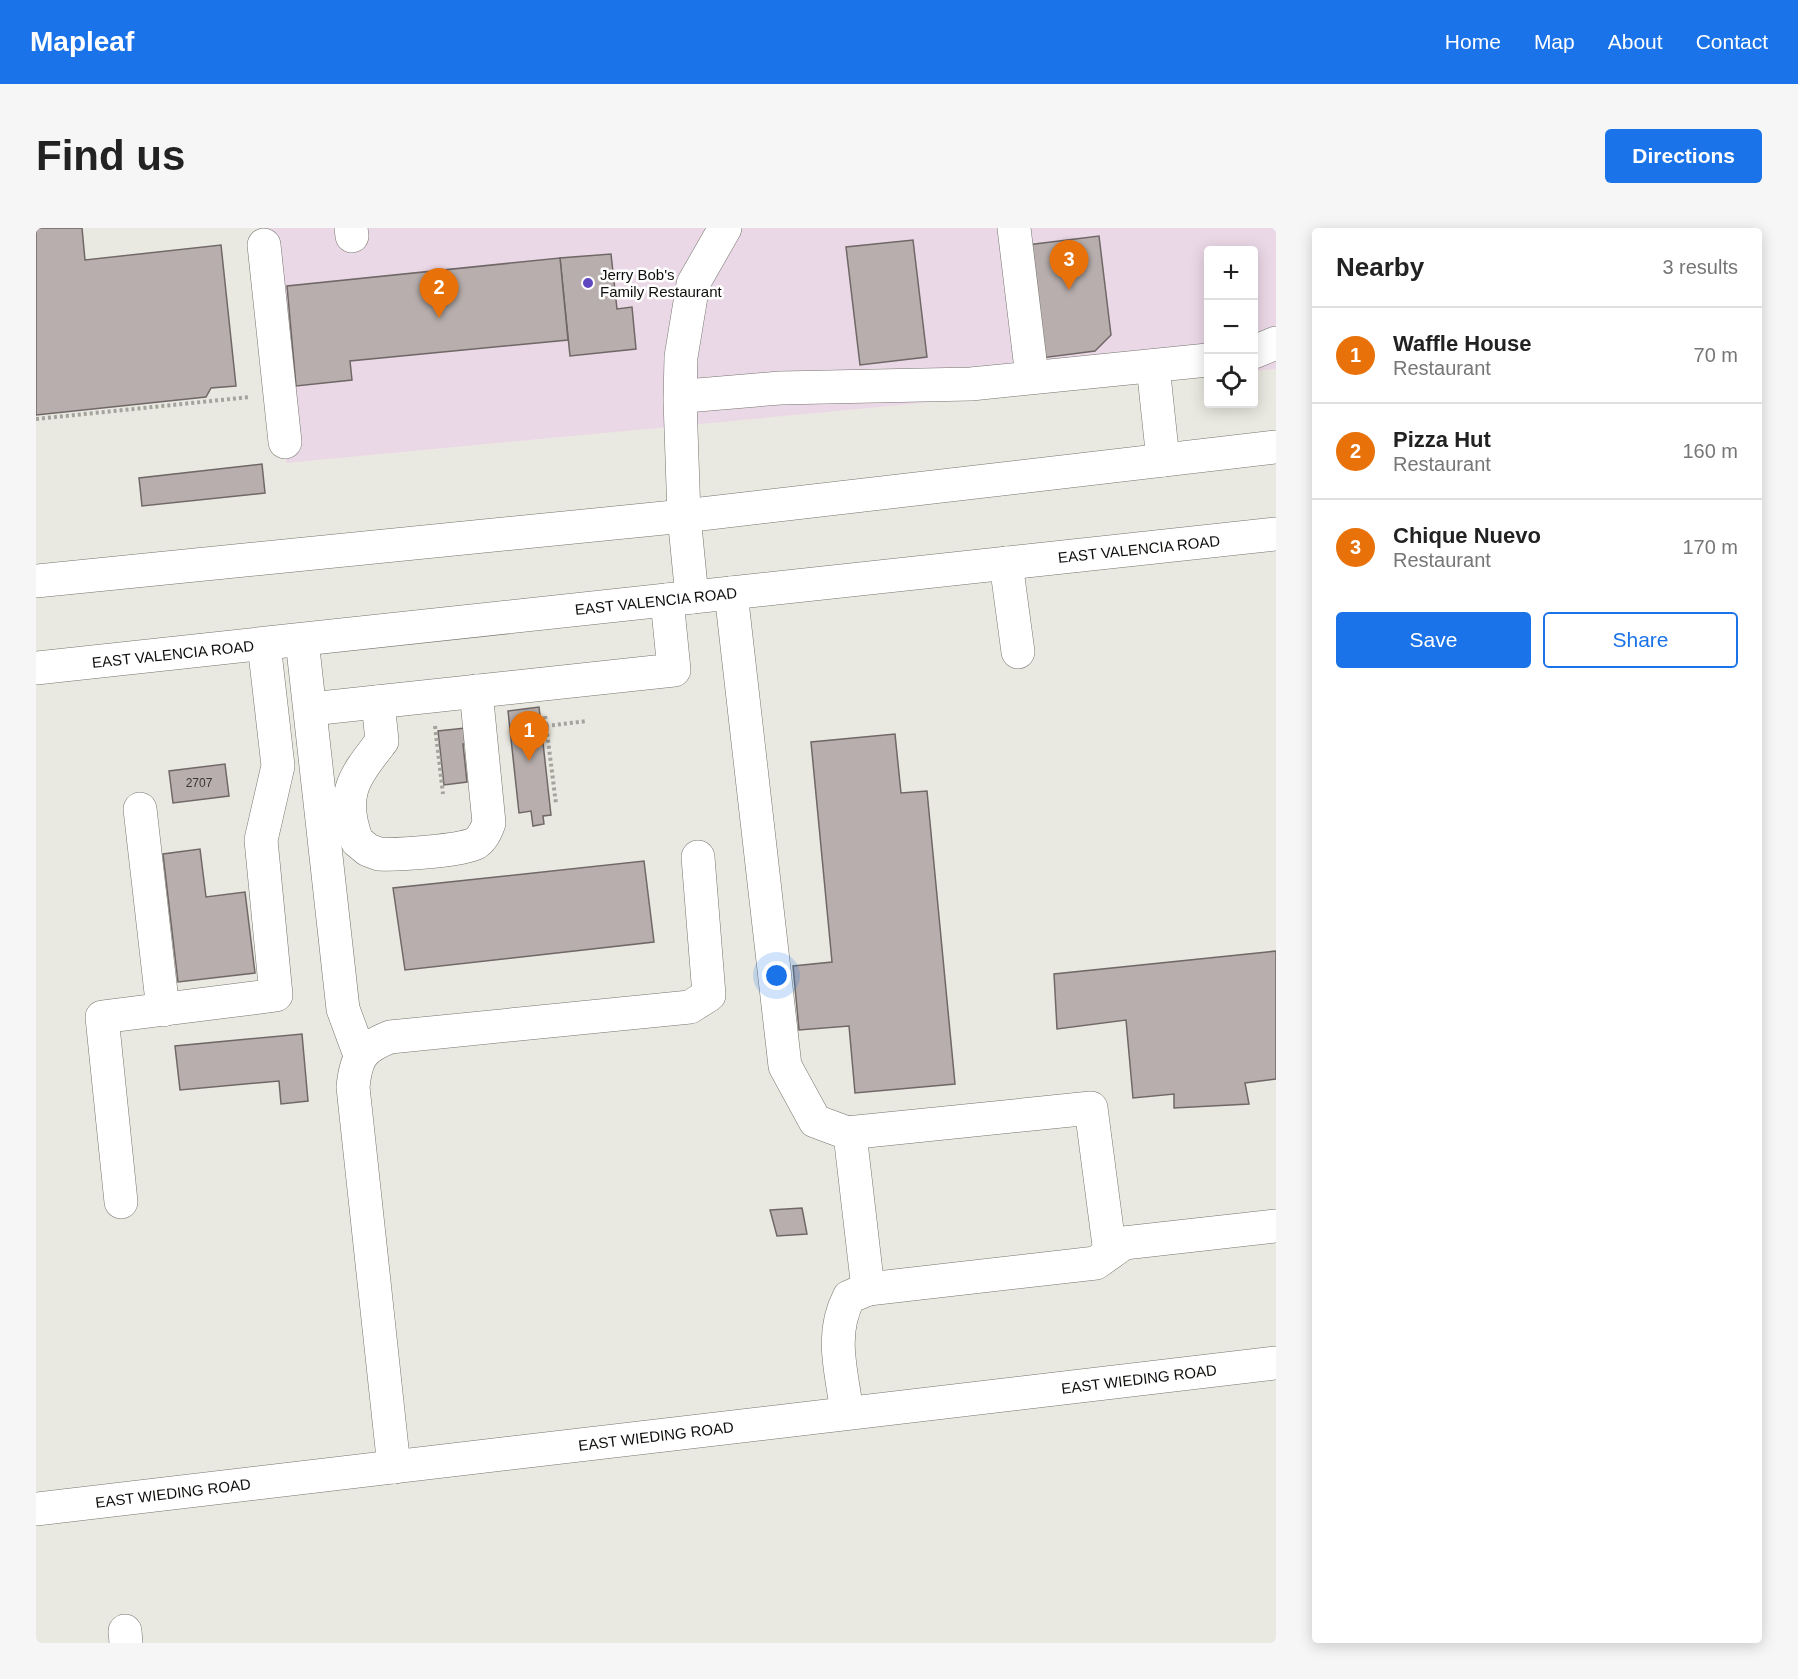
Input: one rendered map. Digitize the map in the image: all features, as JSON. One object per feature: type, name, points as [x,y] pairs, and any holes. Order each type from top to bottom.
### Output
[{"type":"main road","points":[[311,709],[674,670],[684,516],[680,400],[681,357],[693,284],[725,228]]},
{"type":"main road","points":[[1014,228],[1032,377]]},
{"type":"main road","points":[[264,244],[285,442]]},
{"type":"main road","points":[[1258,350],[1276,343]]},
{"type":"main road","points":[[686,396],[780,388],[971,384],[1204,361]]},
{"type":"main road","points":[[1153,366],[1163,460]]},
{"type":"main road","points":[[36,581],[684,516],[1276,447]]},
{"type":"main road","name":"EAST VALENCIA ROAD","points":[[36,668],[1276,534]]},
{"type":"main road","points":[[1006,563],[1018,652]]},
{"type":"main road","points":[[731,593],[784,1066],[815,1121],[847,1133],[1091,1108],[1110,1253]]},
{"type":"main road","points":[[303,640],[344,1009],[360,1055]]},
{"type":"main road","points":[[121,1202],[102,1017],[276,995],[261,840],[278,766],[264,644]]},
{"type":"main road","points":[[378,702],[382,741],[354,777],[349,792],[357,841],[368,850],[380,854],[461,847],[475,843],[485,835],[489,823],[476,691]]},
{"type":"main road","points":[[140,809],[163,1010]]},
{"type":"main road","points":[[394,1467],[353,1087],[354,1070],[360,1055],[372,1044],[390,1037],[690,1007],[708,995],[698,857]]},
{"type":"main road","points":[[847,1133],[850,1134],[868,1289]]},
{"type":"main road","points":[[847,1413],[836,1334],[842,1310],[849,1297],[868,1289],[1096,1263],[1124,1243],[1276,1226]]},
{"type":"main road","name":"EAST WIEDING ROAD","points":[[36,1509],[1276,1363]]},
{"type":"path","points":[[36,418],[254,397]]},
{"type":"path","points":[[541,684],[556,804]]},
{"type":"path","points":[[546,726],[587,721]]},
{"type":"shaded area","points":[[259,228],[1276,228],[1276,369],[1258,371],[1258,246],[1204,246],[1204,376],[286,463]]},
{"type":"building","points":[[36,228],[82,228],[85,260],[221,245],[236,386],[211,388],[206,397],[36,415]]},
{"type":"building","points":[[1099,236],[1111,335],[1095,351],[1041,358],[1027,245]]},
{"type":"building","points":[[913,240],[927,357],[860,365],[846,247]]},
{"type":"building","name":"Jerry Bob's Family Restaurant","points":[[611,254],[617,309],[632,307],[636,349],[570,356],[560,258]]},
{"type":"building","points":[[560,258],[568,340],[350,361],[352,380],[296,386],[287,286]]},
{"type":"building","points":[[262,464],[265,493],[142,506],[139,478]]},
{"type":"building","points":[[539,707],[551,815],[543,816],[544,824],[533,826],[531,811],[519,813],[508,711]]},
{"type":"building","points":[[465,728],[466,744],[463,744],[467,782],[444,785],[438,731]]},
{"type":"building","points":[[895,734],[901,793],[927,791],[955,1084],[855,1093],[849,1026],[799,1030],[793,966],[832,962],[811,742]]},
{"type":"building","points":[[225,764],[229,796],[173,803],[169,771]]},
{"type":"building","points":[[200,849],[206,897],[245,892],[255,973],[178,982],[163,854]]},
{"type":"building","points":[[644,861],[654,942],[405,970],[393,888]]},
{"type":"building","points":[[1276,951],[1276,1079],[1245,1083],[1249,1104],[1174,1108],[1174,1094],[1133,1098],[1126,1020],[1057,1029],[1054,974]]},
{"type":"building","points":[[302,1034],[308,1101],[281,1104],[279,1081],[180,1090],[175,1046]]},
{"type":"building","points":[[802,1208],[807,1234],[777,1236],[770,1210]]},
{"type":"place","name":"Jerry Bob's Family Restaurant","points":[[588,283]]},
{"type":"place","name":"Chique Nuevo","points":[[1069,290]]},
{"type":"place","name":"Pizza Hut","points":[[439,318]]},
{"type":"place","name":"Waffle House","points":[[529,761]]}]
